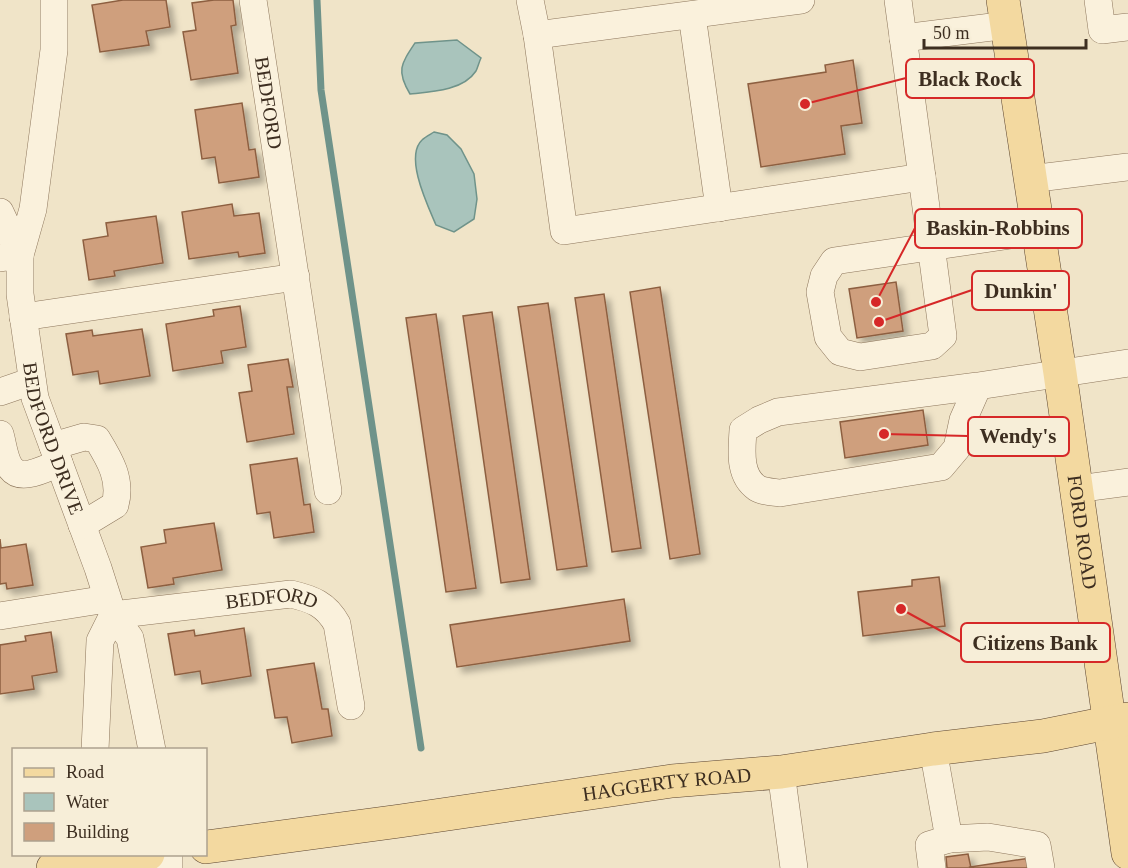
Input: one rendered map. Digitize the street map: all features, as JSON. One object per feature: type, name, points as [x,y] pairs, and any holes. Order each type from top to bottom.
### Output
[{"type":"main road","name":"FORD ROAD","points":[[1005,13],[1077,489],[1119,721],[1128,853]]},
{"type":"main road","name":"HAGGERTY ROAD","points":[[207,847],[672,781],[781,772],[1043,735],[1119,721]]},
{"type":"main road","points":[[53,868],[141,856]]},
{"type":"street","name":"BEDFORD DRIVE","points":[[10,256],[33,209],[52,61],[54,0]]},
{"type":"street","name":"BEDFORD","points":[[253,0],[328,491]]},
{"type":"street","points":[[530,0],[537,35],[564,231],[922,177]]},
{"type":"street","points":[[537,35],[801,0]]},
{"type":"street","points":[[898,0],[922,177],[931,247],[943,336],[932,346],[861,357],[840,352],[828,337],[820,292],[824,276],[834,261],[931,247],[1038,231]]},
{"type":"street","points":[[1098,0],[1102,30],[1128,27]]},
{"type":"street","points":[[903,38],[1005,13]]},
{"type":"street","points":[[692,15],[719,208]]},
{"type":"street","points":[[1030,179],[1128,167]]},
{"type":"street","name":"BEDFORD DRIVE","points":[[0,212],[20,294],[35,398],[110,607],[130,638],[152,748]]},
{"type":"street","points":[[23,317],[296,277]]},
{"type":"street","points":[[978,386],[963,420],[957,448],[941,467],[780,493],[758,488],[744,472],[741,452],[743,430],[778,412],[978,386],[1128,363]]},
{"type":"street","points":[[0,392],[32,381]]},
{"type":"street","points":[[0,434],[10,467],[18,473],[29,474],[84,437],[97,439],[111,461],[118,491],[114,505],[82,525]]},
{"type":"street","points":[[1077,489],[1128,482]]},
{"type":"street","name":"BEDFORD","points":[[0,616],[291,594],[308,598],[331,612],[337,624],[351,706]]},
{"type":"street","points":[[95,748],[100,641],[110,607]]},
{"type":"street","points":[[933,749],[949,839]]},
{"type":"street","points":[[781,772],[795,868]]},
{"type":"street","points":[[932,868],[928,845],[949,839],[988,837],[1037,846],[1041,868]]},
{"type":"water","points":[[457,40],[481,58],[476,71],[470,78],[455,87],[410,94],[403,79],[402,68],[415,43]]},
{"type":"water","points":[[434,132],[447,135],[461,149],[474,174],[477,199],[474,219],[454,232],[436,225],[423,194],[416,169],[417,148],[422,140]]},
{"type":"building","points":[[123,0],[166,0],[170,27],[146,31],[149,45],[100,52],[92,5]]},
{"type":"building","points":[[233,0],[236,25],[231,26],[238,73],[191,80],[183,32],[196,30],[192,3]]},
{"type":"building","points":[[853,60],[862,123],[841,126],[845,154],[761,167],[748,84],[826,72],[825,65]]},
{"type":"building","points":[[242,103],[249,150],[255,149],[259,177],[219,183],[215,157],[202,159],[195,110]]},
{"type":"building","points":[[232,204],[234,216],[259,213],[265,253],[239,257],[238,252],[189,259],[182,212]]},
{"type":"building","points":[[156,216],[163,263],[114,271],[115,276],[89,280],[83,240],[108,236],[106,223]]},
{"type":"building","points":[[896,282],[903,331],[857,338],[849,289]]},
{"type":"building","points":[[660,287],[700,554],[670,559],[630,292]]},
{"type":"building","points":[[604,294],[641,548],[612,552],[575,298]]},
{"type":"building","points":[[548,303],[587,566],[557,570],[518,307]]},
{"type":"building","points":[[240,306],[246,347],[221,351],[223,363],[173,371],[166,324],[214,316],[213,310]]},
{"type":"building","points":[[492,312],[530,579],[501,583],[463,316]]},
{"type":"building","points":[[436,314],[476,588],[446,592],[406,318]]},
{"type":"building","points":[[142,329],[150,376],[100,384],[98,371],[73,375],[66,334],[92,330],[93,336]]},
{"type":"building","points":[[288,359],[293,387],[287,387],[294,434],[247,442],[239,393],[252,391],[248,365]]},
{"type":"building","points":[[923,410],[928,445],[845,458],[840,422]]},
{"type":"building","points":[[297,458],[304,505],[310,504],[314,532],[274,538],[270,512],[257,514],[250,465]]},
{"type":"building","points":[[214,523],[222,570],[173,578],[174,584],[148,588],[141,547],[166,543],[164,530]]},
{"type":"building","points":[[0,539],[1,548],[26,544],[33,585],[7,589],[6,583],[0,584]]},
{"type":"building","points":[[939,577],[945,626],[863,636],[858,592],[912,586],[912,580]]},
{"type":"building","points":[[624,599],[630,641],[457,667],[450,625]]},
{"type":"building","points":[[244,628],[251,676],[202,684],[200,671],[175,675],[168,634],[194,630],[195,636]]},
{"type":"building","points":[[51,632],[57,672],[32,676],[34,689],[0,694],[0,645],[26,641],[25,636]]},
{"type":"building","points":[[314,663],[322,709],[328,709],[332,736],[292,743],[287,717],[275,718],[267,670]]},
{"type":"building","points":[[968,854],[971,868],[947,868],[946,857]]},
{"type":"building","points":[[1037,857],[1038,868],[970,867]]},
{"type":"waterway","points":[[317,0],[321,90],[421,748]]},
{"type":"place","name":"Black Rock","points":[[805,104]]},
{"type":"place","name":"Baskin-Robbins","points":[[876,302]]},
{"type":"place","name":"Dunkin'","points":[[879,322]]},
{"type":"place","name":"Wendy's","points":[[884,434]]},
{"type":"place","name":"Citizens Bank","points":[[901,609]]}]
